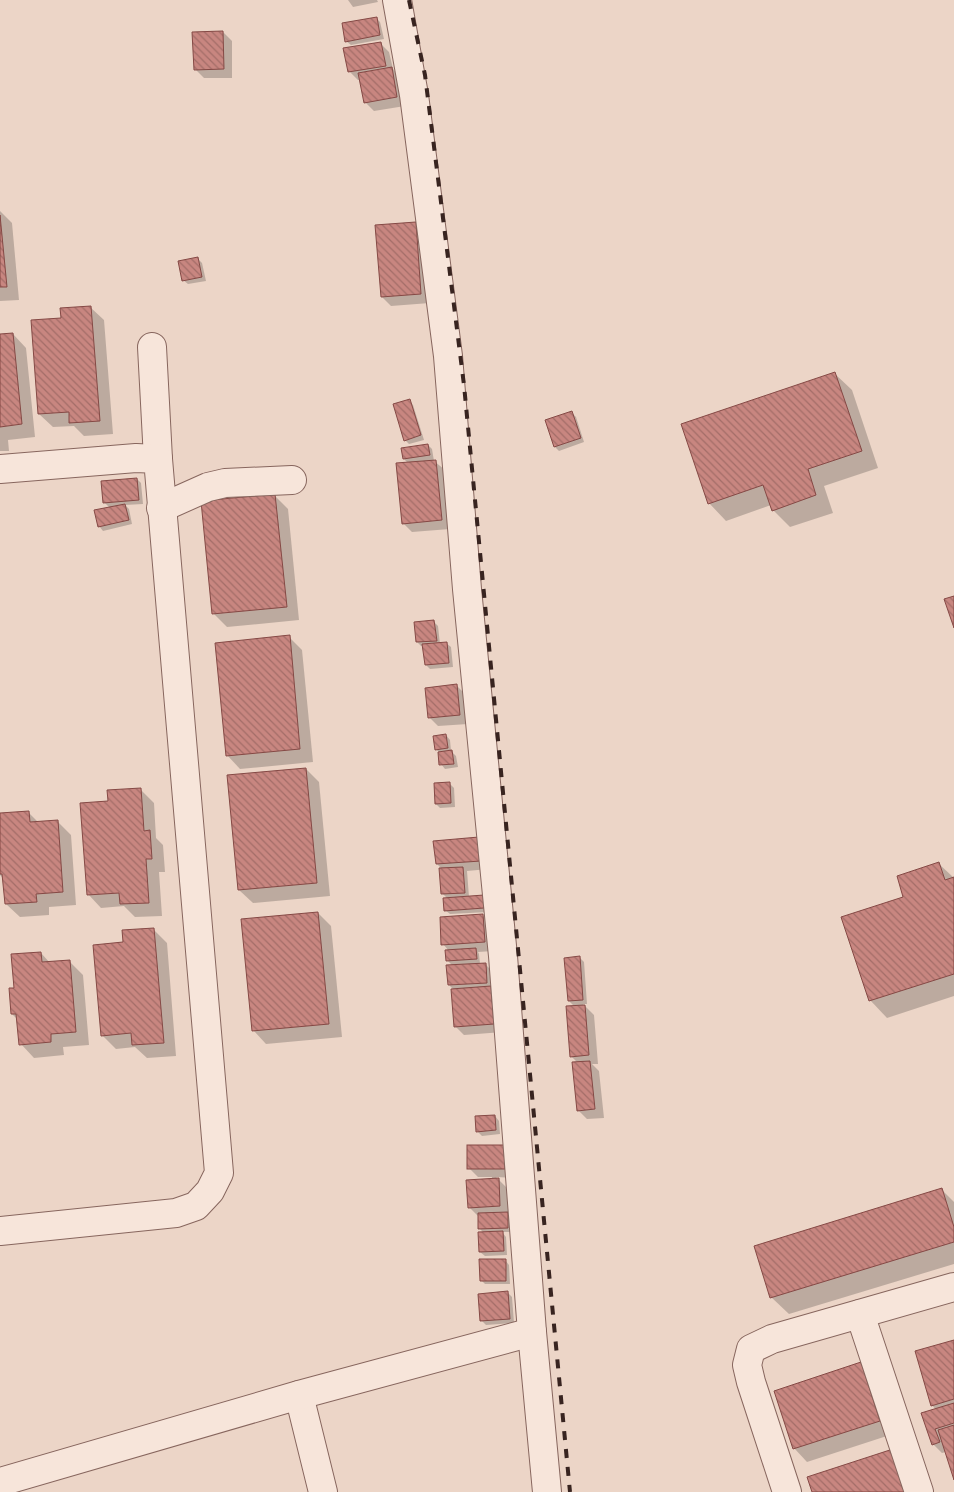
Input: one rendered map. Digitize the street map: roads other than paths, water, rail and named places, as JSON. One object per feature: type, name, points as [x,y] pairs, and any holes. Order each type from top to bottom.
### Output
[{"type":"street","points":[[397,0],[414,95],[448,356],[473,647],[503,956],[532,1332],[547,1492]]},
{"type":"street","points":[[0,1231],[176,1213],[196,1206],[210,1191],[219,1173],[161,508],[152,347]]},
{"type":"street","points":[[0,469],[136,458],[158,459]]},
{"type":"street","points":[[161,508],[208,487],[225,483],[292,480]]},
{"type":"street","points":[[787,1492],[751,1382],[748,1365],[751,1348],[772,1339],[954,1287]]},
{"type":"street","points":[[860,1314],[919,1492]]},
{"type":"street","points":[[0,1482],[532,1332]]},
{"type":"street","points":[[300,1396],[323,1492]]},
{"type":"railway","points":[[409,0],[425,75],[464,385],[570,1492]]}]
